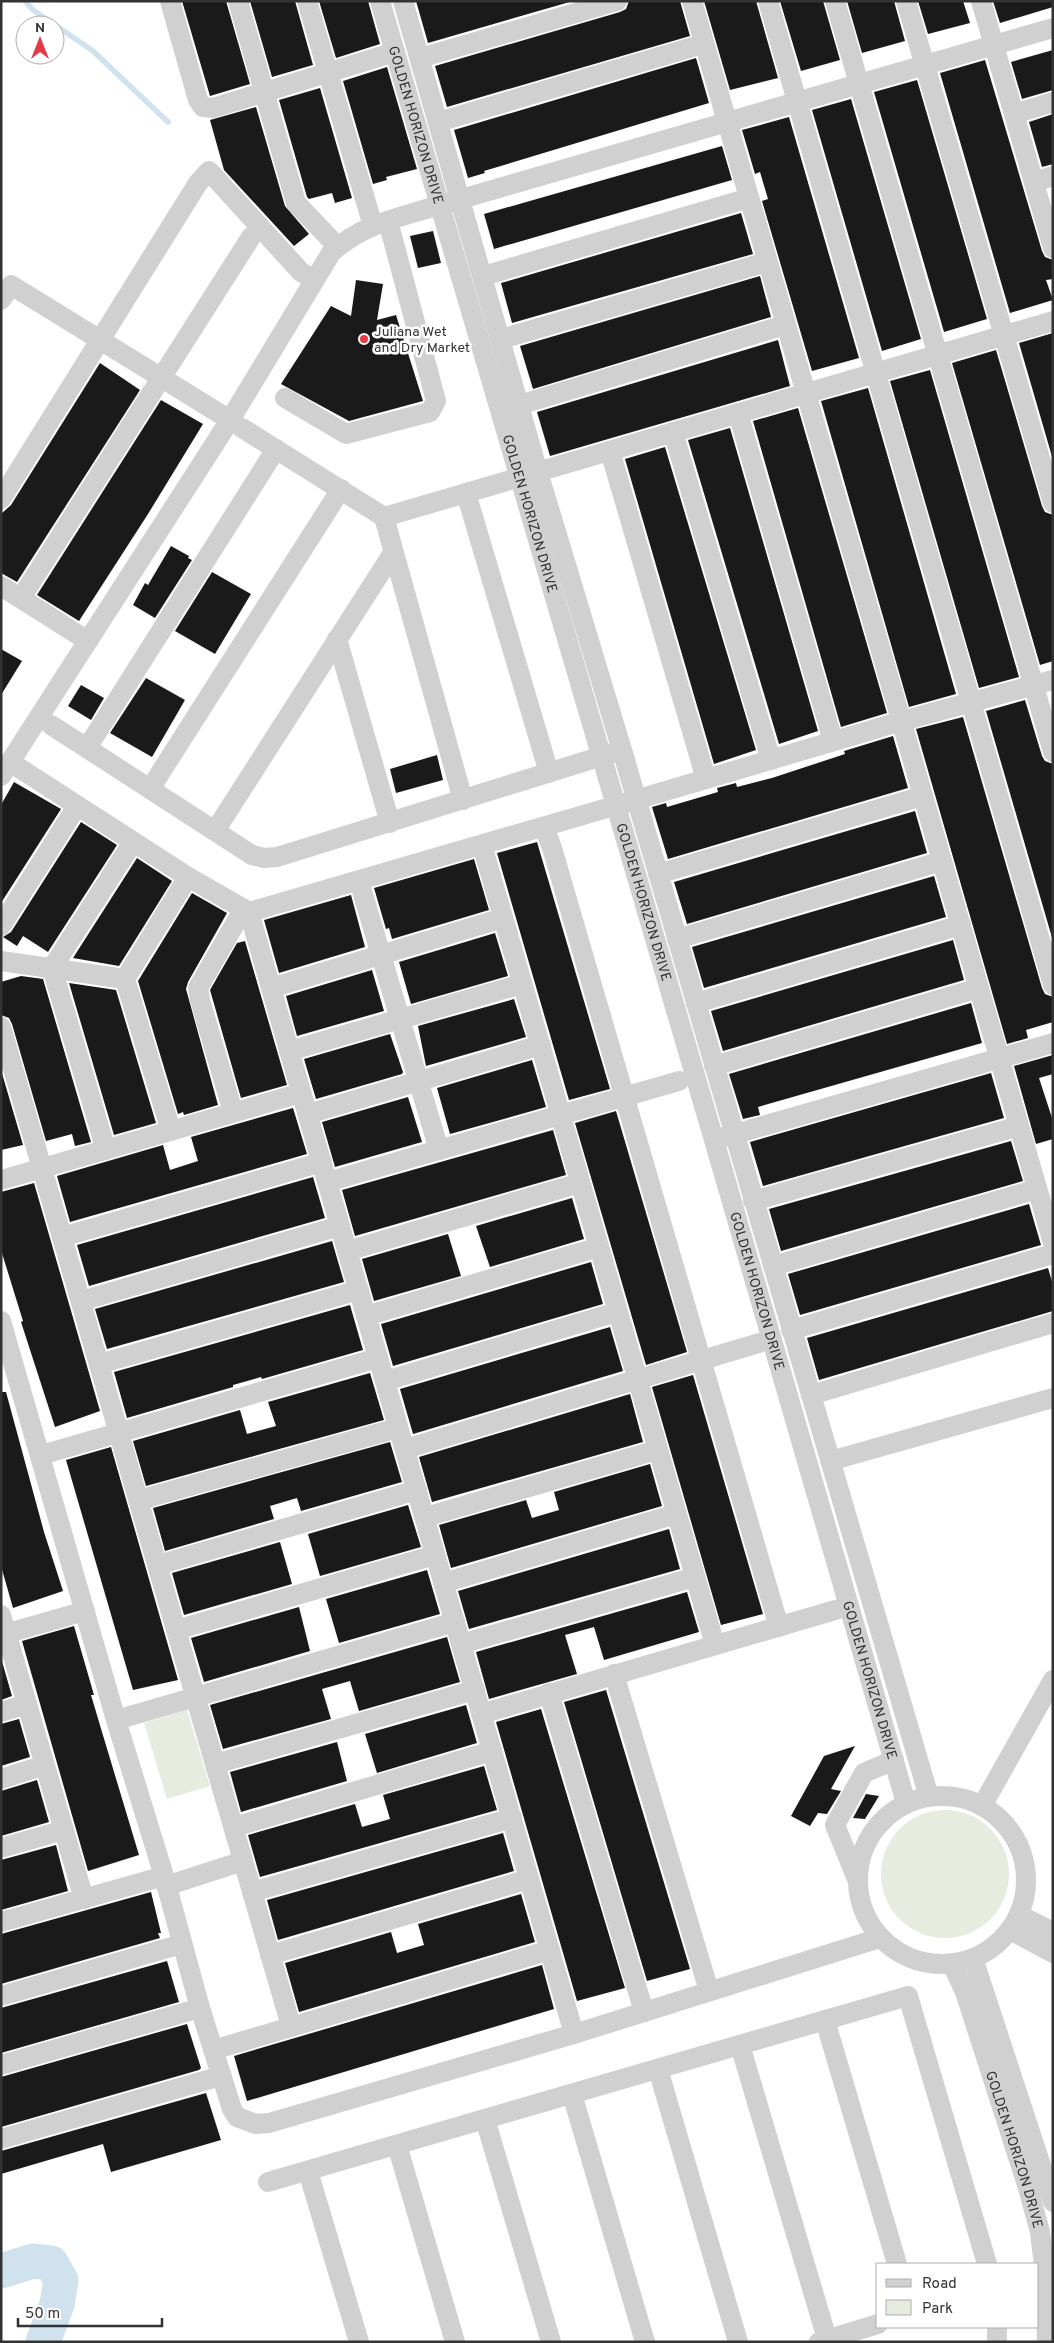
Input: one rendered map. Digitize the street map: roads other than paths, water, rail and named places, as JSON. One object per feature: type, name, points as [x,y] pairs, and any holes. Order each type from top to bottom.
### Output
[{"type":"street","points":[[170,1],[198,100],[203,107],[213,108],[395,52]]},
{"type":"street","points":[[238,1],[296,203],[337,246]]},
{"type":"street","points":[[285,398],[346,434],[430,412],[434,408],[436,401],[380,224],[328,72],[307,1]]},
{"type":"street","name":"GOLDEN HORIZON DRIVE","points":[[380,1],[440,205],[637,799],[753,1201],[929,1797]]},
{"type":"street","name":"GOLDEN HORIZON DRIVE","points":[[403,1],[519,405],[529,474],[601,756],[610,807],[714,1140],[906,1803]]},
{"type":"street","points":[[420,58],[617,1]]},
{"type":"street","points":[[692,1],[1037,1189],[1051,1228]]},
{"type":"street","points":[[768,1],[1053,985]]},
{"type":"street","points":[[835,1],[1053,752]]},
{"type":"street","points":[[906,1],[1053,503]]},
{"type":"street","points":[[981,1],[1053,247]]},
{"type":"street","points":[[574,2034],[290,1051],[246,911],[188,877],[77,806],[5,769],[88,641],[236,424],[314,280],[330,253],[337,246],[360,230],[440,205],[1053,28]]},
{"type":"street","points":[[438,122],[703,44]]},
{"type":"street","points":[[1014,114],[1053,102]]},
{"type":"street","points":[[1,499],[198,182],[209,171],[301,272],[314,280]]},
{"type":"street","points":[[1034,182],[1053,176]]},
{"type":"street","points":[[483,276],[749,198]]},
{"type":"street","points":[[21,598],[163,379],[251,237]]},
{"type":"street","points":[[501,340],[767,262]]},
{"type":"street","points":[[1,300],[11,285],[384,517],[463,800]]},
{"type":"street","points":[[384,517],[1053,321]]},
{"type":"street","points":[[519,405],[785,325]]},
{"type":"street","points":[[738,413],[833,741]]},
{"type":"street","points":[[673,432],[771,760]]},
{"type":"street","points":[[87,748],[276,449]]},
{"type":"street","points":[[610,451],[706,779]]},
{"type":"street","points":[[150,789],[341,489]]},
{"type":"street","points":[[466,493],[549,773]]},
{"type":"street","points":[[214,831],[393,552]]},
{"type":"street","points":[[1,586],[88,641]]},
{"type":"street","points":[[337,639],[390,823]]},
{"type":"street","points":[[234,1112],[198,988],[246,911],[358,881],[902,721],[1053,680]]},
{"type":"street","points":[[51,725],[252,855],[264,858],[277,857],[390,823],[622,750]]},
{"type":"street","points":[[658,874],[924,796]]},
{"type":"street","points":[[1,926],[77,806]]},
{"type":"street","points":[[544,827],[552,848],[626,1096],[700,1361],[778,1627]]},
{"type":"street","points":[[106,1150],[52,968],[133,842]]},
{"type":"street","points":[[482,845],[636,1380],[715,1646]]},
{"type":"street","points":[[677,938],[942,861]]},
{"type":"street","points":[[171,1131],[125,979],[188,877]]},
{"type":"street","points":[[358,881],[439,1150]]},
{"type":"street","points":[[271,988],[503,918]]},
{"type":"street","points":[[696,1003],[961,925]]},
{"type":"street","points":[[1,961],[125,979]]},
{"type":"street","points":[[290,1051],[522,984]]},
{"type":"street","points":[[714,1066],[979,988]]},
{"type":"street","points":[[1,1028],[291,2026]]},
{"type":"street","points":[[714,1140],[1053,1044]]},
{"type":"street","points":[[308,1114],[540,1045]]},
{"type":"street","points":[[62,1237],[324,1172],[439,1150],[679,1082]]},
{"type":"street","points":[[1,1180],[301,1093]]},
{"type":"street","points":[[753,1201],[1019,1126]]},
{"type":"street","points":[[347,1252],[580,1183]]},
{"type":"street","points":[[773,1266],[1037,1189]]},
{"type":"street","points":[[81,1301],[340,1226]]},
{"type":"street","points":[[366,1316],[599,1247]]},
{"type":"street","points":[[791,1330],[1053,1254]]},
{"type":"street","points":[[99,1364],[359,1290]]},
{"type":"street","points":[[385,1381],[617,1312]]},
{"type":"street","points":[[1,1320],[5,1348],[41,1455],[200,2008],[221,2076],[237,2117],[256,2124],[269,2123],[574,2034],[880,1938]]},
{"type":"street","points":[[811,1395],[1053,1323]]},
{"type":"street","points":[[405,1449],[759,1343]]},
{"type":"street","points":[[41,1455],[378,1358]]},
{"type":"street","points":[[830,1461],[1053,1398]]},
{"type":"street","points":[[139,1500],[398,1428]]},
{"type":"street","points":[[424,1517],[657,1450]]},
{"type":"street","points":[[158,1565],[417,1490]]},
{"type":"street","points":[[444,1583],[676,1514]]},
{"type":"street","points":[[176,1630],[435,1555]]},
{"type":"street","points":[[461,1644],[694,1577]]},
{"type":"street","points":[[481,1714],[850,1606]]},
{"type":"street","points":[[84,1899],[3,1628],[85,1611]]},
{"type":"street","points":[[116,1720],[455,1622]]},
{"type":"street","points":[[614,1674],[710,1991]]},
{"type":"street","points":[[982,1806],[1053,1680]]},
{"type":"street","points":[[216,1764],[475,1690]]},
{"type":"street","points":[[549,1693],[644,2012]]},
{"type":"street","points":[[1,1712],[27,1704]]},
{"type":"street","points":[[234,1827],[492,1751]]},
{"type":"street","points":[[857,1880],[835,1825],[864,1773],[894,1760]]},
{"type":"street","points":[[1,1779],[45,1765]]},
{"type":"street","points":[[929,1797],[956,1797],[982,1806],[1004,1823],[1020,1847],[1024,1860],[1026,1888],[1014,1923],[987,1951],[973,1958],[952,1964],[920,1962],[905,1956],[880,1938],[863,1911],[858,1896],[857,1880],[863,1848],[870,1834],[886,1817],[906,1803],[929,1797]]},
{"type":"street","points":[[252,1892],[512,1818]]},
{"type":"street","points":[[1,1848],[64,1830]]},
{"type":"street","points":[[1,1922],[84,1899],[244,1861]]},
{"type":"street","points":[[270,1955],[529,1879]]},
{"type":"street","points":[[1014,1923],[1053,1932]]},
{"type":"street","points":[[1014,1923],[1053,1953]]},
{"type":"street","points":[[1,1996],[182,1944]]},
{"type":"street","points":[[213,2050],[550,1950]]},
{"type":"street","name":"GOLDEN HORIZON DRIVE","points":[[973,1958],[1053,2202]]},
{"type":"street","name":"GOLDEN HORIZON DRIVE","points":[[952,1964],[965,1992],[1028,2188],[1040,2232],[1045,2274],[1047,2342]]},
{"type":"street","points":[[268,2182],[908,1996],[987,2263]]},
{"type":"street","points":[[1,2065],[200,2008]]},
{"type":"street","points":[[825,2020],[897,2263]]},
{"type":"street","points":[[740,2045],[823,2340],[876,2325]]},
{"type":"street","points":[[658,2069],[738,2342]]},
{"type":"street","points":[[1,2139],[221,2076]]},
{"type":"street","points":[[572,2094],[645,2342]]},
{"type":"street","points":[[486,2119],[551,2342]]},
{"type":"street","points":[[396,2145],[455,2342]]},
{"type":"street","points":[[308,2170],[359,2342]]},
{"type":"street","points":[[997,2328],[997,2342]]},
{"type":"waterway","points":[[25,1],[33,10],[93,51],[168,122]]},
{"type":"waterway","points":[[1,2271],[33,2261],[51,2263],[61,2280],[57,2304],[43,2342]]},
{"type":"place","name":"Juliana Wet and Dry Market","points":[[364,339]]}]
